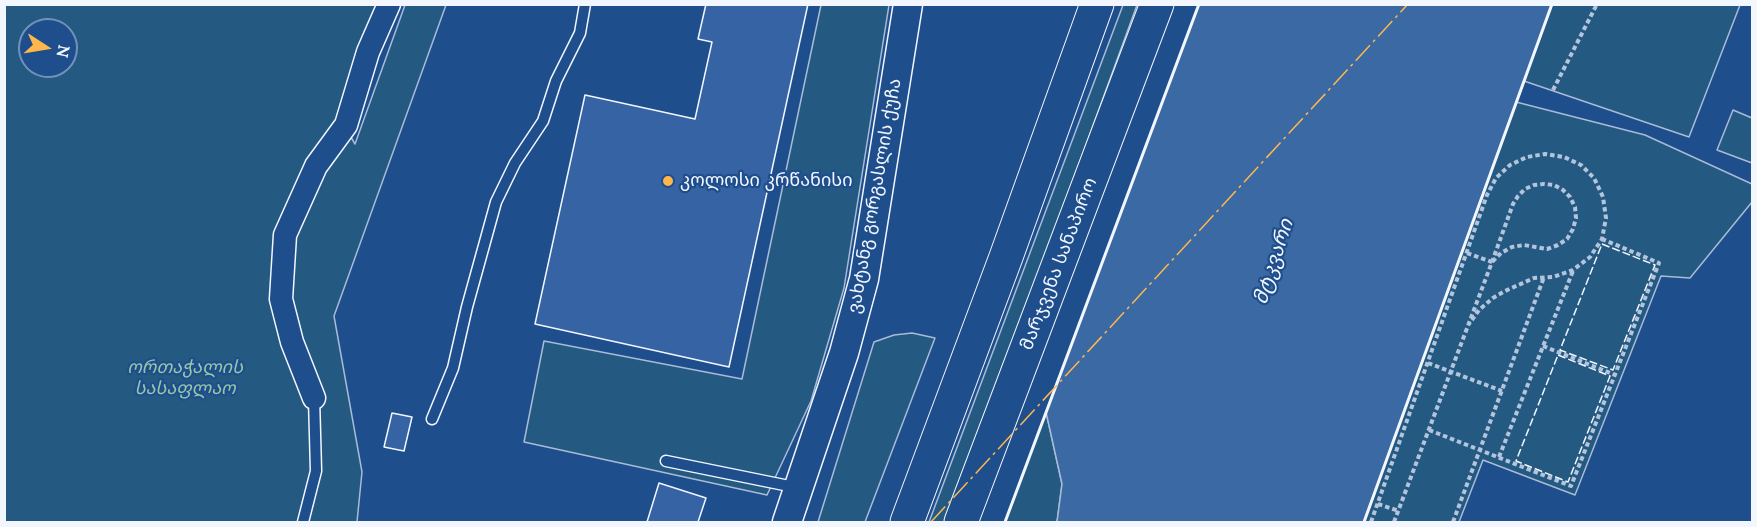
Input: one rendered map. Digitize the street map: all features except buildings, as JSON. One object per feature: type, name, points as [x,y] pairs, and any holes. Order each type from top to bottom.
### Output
[{"type":"highway","points":[[907,522],[1097,4]]},
{"type":"highway","name":"მარჯვენა სანაპირო","points":[[961,522],[1157,4]]},
{"type":"street","points":[[314,398],[292,342],[281,299],[285,235],[316,166],[346,125],[368,52],[389,4]]},
{"type":"street","name":"ვახტანგ გორგასლის ქუჩა","points":[[787,522],[844,353],[864,279],[908,4]]},
{"type":"lane","points":[[432,419],[453,368],[496,202],[515,163],[543,121],[556,81],[580,33],[585,4]]},
{"type":"lane","points":[[303,522],[316,471],[314,398]]},
{"type":"lane","points":[[666,461],[799,488]]},
{"type":"path","points":[[1553,90],[1597,4]]},
{"type":"path","points":[[1371,522],[1487,195],[1496,178],[1518,161],[1545,154],[1564,157],[1581,165],[1594,178],[1604,197],[1606,218],[1602,239],[1590,257],[1573,270],[1553,277],[1517,284],[1493,298],[1479,310],[1469,324]]},
{"type":"path","points":[[1394,522],[1513,204],[1525,189],[1534,185],[1554,185],[1570,197],[1575,207],[1576,218],[1567,239],[1547,249],[1524,245],[1512,247],[1492,262]]},
{"type":"path","points":[[1429,429],[1571,486],[1659,263],[1602,239]]},
{"type":"path","points":[[1467,253],[1492,262]]},
{"type":"path","points":[[1499,457],[1573,270]]},
{"type":"path","points":[[1453,522],[1544,277]]},
{"type":"path","points":[[1543,346],[1615,375]]},
{"type":"path","points":[[1428,363],[1502,391]]},
{"type":"path","points":[[1378,504],[1399,511]]},
{"type":"green space","name":"ორთაჭალის სასაფლაო","points":[[4,5],[382,5],[341,120],[355,144],[405,5],[446,5],[334,316],[362,472],[357,522],[5,522]]},
{"type":"green space","points":[[821,5],[889,5],[844,288],[811,401],[767,495],[524,442],[544,341],[742,379]]},
{"type":"green space","points":[[1123,5],[1137,5],[952,512],[947,522],[929,522]]},
{"type":"green space","points":[[1552,5],[1740,5],[1689,137],[1524,81]]},
{"type":"green space","points":[[1516,102],[1645,135],[1752,184],[1752,202],[1690,278],[1661,276],[1575,495],[1483,460],[1459,522],[1364,522]]},
{"type":"green space","points":[[1733,110],[1752,118],[1752,163],[1717,150]]},
{"type":"green space","points":[[912,333],[935,338],[865,522],[818,522],[874,342],[894,335]]},
{"type":"green space","points":[[1046,412],[1062,484],[1057,522],[1005,522]]},
{"type":"water","name":"მტკვარი","points":[[1199,4],[1552,5],[1364,522],[1057,522],[1062,484],[1046,412]]},
{"type":"fence","points":[[1602,244],[1655,265],[1613,370],[1560,350],[1602,244]]},
{"type":"fence","points":[[1558,355],[1610,376],[1568,482],[1516,461],[1558,355]]},
{"type":"wall","points":[[1005,522],[1199,4]]},
{"type":"wall","points":[[1364,522],[1552,4]]},
{"type":"power","points":[[931,522],[1408,4]]},
{"type":"place","name":"კოლოსი კრწანისი","points":[[668,181]]}]
